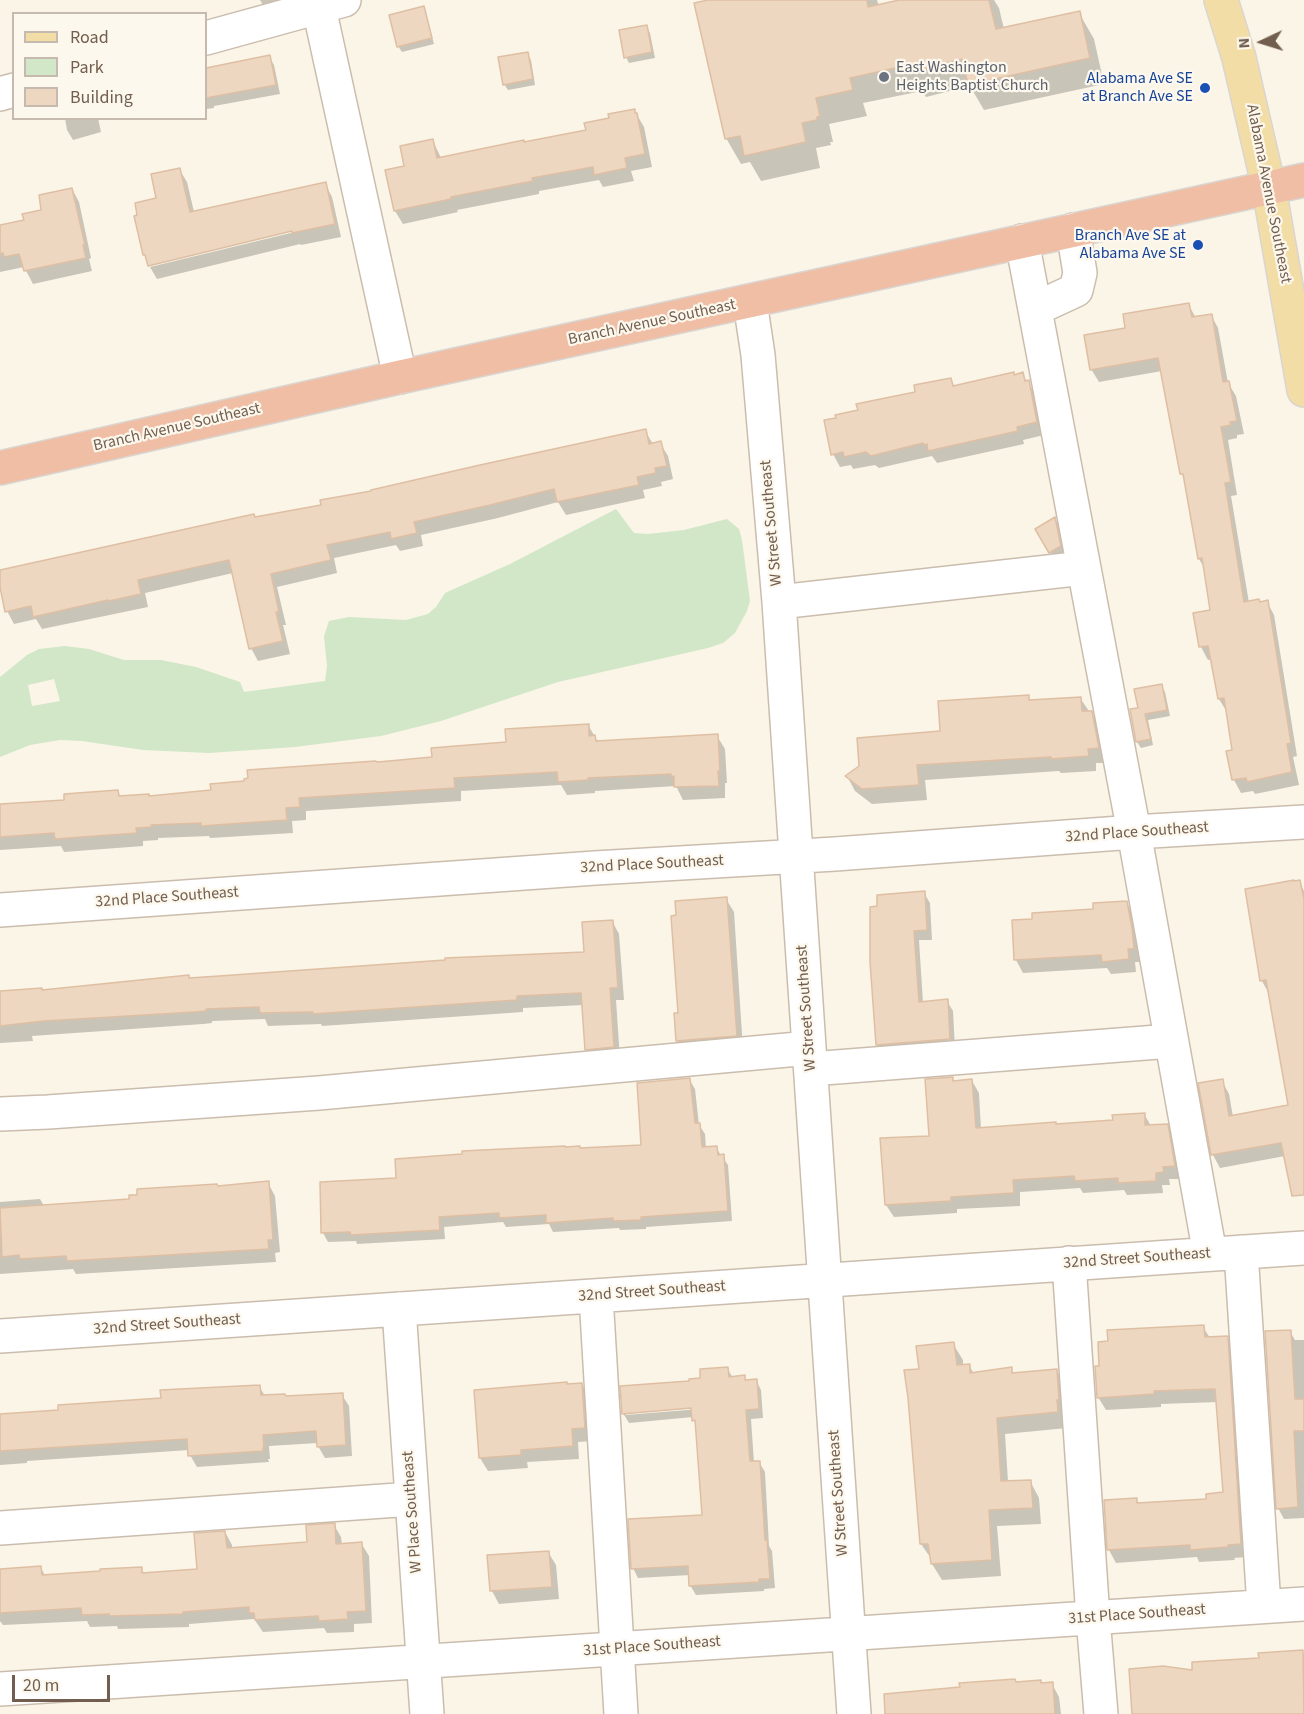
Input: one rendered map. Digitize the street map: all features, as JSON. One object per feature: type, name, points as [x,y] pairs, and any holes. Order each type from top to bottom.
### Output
[{"type":"highway","name":"Branch Avenue Southeast","points":[[0,468],[400,377],[1304,180]]},
{"type":"main road","name":"Alabama Avenue Southeast","points":[[1221,0],[1239,58],[1269,188],[1304,390]]},
{"type":"street","points":[[207,38],[331,4],[400,377]]},
{"type":"street","points":[[1035,309],[1076,290],[1080,273],[1073,230]]},
{"type":"street","points":[[1022,241],[1134,832],[1171,1041],[1225,1253],[1264,1606]]},
{"type":"street","name":"W Street Southeast","points":[[750,302],[758,355],[779,602],[854,1714]]},
{"type":"street","points":[[779,602],[1084,568]]},
{"type":"street","name":"32nd Place Southeast","points":[[0,910],[595,868],[1304,822]]},
{"type":"street","points":[[0,1114],[810,1058],[1171,1041]]},
{"type":"street","name":"32nd Street Southeast","points":[[0,1336],[1304,1248]]},
{"type":"street","points":[[1069,1263],[1101,1714]]},
{"type":"street","points":[[596,1296],[621,1714]]},
{"type":"street","name":"W Place Southeast","points":[[399,1309],[427,1714]]},
{"type":"street","points":[[0,1528],[412,1499]]},
{"type":"street","name":"31st Place Southeast","points":[[0,1689],[1304,1604]]},
{"type":"green space","points":[[616,509],[634,533],[648,534],[684,530],[727,519],[739,529],[750,601],[735,633],[723,643],[558,682],[441,721],[381,736],[295,747],[209,753],[143,750],[60,740],[30,745],[0,757],[0,677],[27,655],[39,649],[65,646],[89,649],[124,660],[161,660],[196,667],[240,682],[244,692],[325,681],[327,666],[324,636],[329,621],[349,617],[406,620],[428,614],[436,607],[445,593],[510,564]],"holes":[[[54,679],[60,701],[32,706],[28,685]]]},
{"type":"building","points":[[708,0],[867,0],[868,7],[899,0],[989,0],[996,29],[1080,11],[1090,58],[968,85],[962,59],[910,72],[909,65],[850,78],[853,90],[816,98],[820,116],[817,120],[802,123],[806,142],[744,156],[740,136],[725,139],[694,3]]},
{"type":"building","points":[[424,6],[432,38],[397,47],[389,15]]},
{"type":"building","points":[[647,25],[652,52],[624,58],[619,30]]},
{"type":"building","points":[[528,52],[533,79],[503,85],[498,57]]},
{"type":"building","points":[[270,55],[276,85],[207,98],[207,68]]},
{"type":"building","points":[[635,109],[645,154],[625,158],[627,168],[594,175],[593,167],[532,178],[533,181],[394,211],[385,170],[404,166],[400,146],[433,139],[437,158],[586,130],[584,123],[609,118],[608,114]]},
{"type":"building","points":[[180,168],[190,212],[326,182],[335,224],[292,233],[292,231],[148,266],[145,255],[143,255],[134,216],[137,215],[135,203],[156,198],[151,174]]},
{"type":"building","points":[[72,188],[86,258],[24,271],[19,254],[4,257],[3,253],[0,254],[0,225],[24,220],[22,214],[41,210],[39,195]]},
{"type":"building","points":[[1189,303],[1192,317],[1212,314],[1223,382],[1229,381],[1237,421],[1221,427],[1231,482],[1225,483],[1244,602],[1268,600],[1291,743],[1287,744],[1292,772],[1247,782],[1246,778],[1232,780],[1226,751],[1232,750],[1224,698],[1218,699],[1208,646],[1199,647],[1193,613],[1210,610],[1202,558],[1198,559],[1183,474],[1180,474],[1158,358],[1090,370],[1084,335],[1125,328],[1123,314]]},
{"type":"building","points":[[1014,372],[1014,375],[1023,372],[1025,381],[1029,380],[1037,422],[1017,427],[1018,431],[928,451],[927,444],[923,443],[871,456],[866,452],[844,457],[843,452],[831,455],[824,420],[858,410],[856,404],[915,392],[914,385],[951,378],[953,386]]},
{"type":"building","points":[[646,429],[649,444],[661,441],[667,466],[655,468],[656,473],[637,477],[639,485],[557,502],[554,489],[414,522],[417,533],[391,539],[390,532],[327,545],[331,560],[271,574],[283,641],[249,649],[229,560],[138,580],[141,594],[33,617],[31,606],[5,612],[0,587],[0,570],[254,514],[255,517],[321,505],[320,500],[371,491]]},
{"type":"building","points":[[1055,517],[1061,546],[1049,553],[1035,529]]},
{"type":"building","points":[[1162,684],[1167,710],[1145,714],[1151,739],[1136,742],[1130,709],[1138,708],[1134,689]]},
{"type":"building","points":[[1029,695],[1029,700],[1081,697],[1082,711],[1092,711],[1099,748],[1088,749],[1089,756],[917,765],[919,785],[862,789],[845,776],[859,766],[857,738],[940,731],[938,701]]},
{"type":"building","points":[[589,724],[589,736],[595,735],[596,741],[718,734],[719,786],[674,787],[674,776],[671,777],[671,774],[588,778],[588,780],[558,782],[557,772],[454,778],[455,788],[299,798],[300,807],[286,808],[287,820],[201,826],[201,823],[151,825],[152,827],[136,828],[137,833],[55,839],[54,833],[0,837],[0,804],[64,800],[64,794],[118,790],[119,796],[149,794],[149,796],[211,790],[210,784],[244,781],[248,778],[247,770],[432,757],[431,748],[506,742],[505,729]]},
{"type":"building","points":[[1300,880],[1304,899],[1304,1195],[1292,1196],[1281,1143],[1211,1155],[1198,1083],[1223,1079],[1229,1116],[1288,1105],[1266,980],[1260,981],[1245,889]]},
{"type":"building","points":[[925,891],[927,930],[914,931],[919,1002],[948,999],[950,1039],[876,1045],[870,962],[870,907],[877,906],[877,895]]},
{"type":"building","points":[[727,897],[737,1036],[676,1041],[674,1013],[678,1013],[671,916],[676,915],[675,901]]},
{"type":"building","points":[[1127,901],[1134,949],[1128,949],[1129,959],[1102,962],[1101,955],[1014,960],[1012,920],[1032,919],[1032,913],[1093,909],[1093,903]]},
{"type":"building","points":[[613,920],[618,988],[610,988],[614,1047],[585,1050],[581,993],[517,996],[517,1000],[313,1014],[313,1012],[260,1013],[259,1007],[206,1009],[206,1011],[195,1012],[44,1021],[0,1026],[0,991],[42,988],[42,990],[189,975],[189,978],[445,960],[445,958],[584,952],[582,922]]},
{"type":"building","points":[[953,1077],[953,1081],[972,1079],[976,1128],[1113,1120],[1112,1115],[1145,1113],[1145,1125],[1168,1124],[1175,1166],[1163,1167],[1164,1172],[1156,1173],[1156,1181],[1118,1183],[1118,1178],[1075,1181],[1074,1176],[1013,1180],[1014,1193],[951,1197],[951,1201],[885,1205],[880,1138],[929,1136],[925,1079]]},
{"type":"building","points":[[690,1078],[695,1123],[700,1123],[702,1147],[717,1146],[718,1155],[724,1154],[728,1211],[641,1217],[641,1220],[613,1221],[613,1218],[546,1223],[546,1215],[499,1218],[499,1213],[439,1217],[440,1230],[351,1235],[350,1232],[321,1233],[320,1182],[396,1178],[395,1159],[462,1154],[462,1151],[641,1145],[637,1083]]},
{"type":"building","points":[[269,1181],[273,1240],[268,1240],[269,1249],[67,1261],[66,1256],[20,1259],[19,1255],[2,1257],[0,1208],[129,1199],[129,1195],[137,1195],[137,1189],[217,1184],[218,1186]]},
{"type":"building","points":[[1204,1325],[1205,1337],[1228,1336],[1241,1544],[1190,1550],[1190,1545],[1107,1550],[1104,1500],[1137,1498],[1137,1503],[1206,1499],[1206,1494],[1223,1492],[1215,1389],[1154,1391],[1154,1394],[1097,1398],[1095,1366],[1099,1366],[1098,1342],[1108,1341],[1107,1330]]},
{"type":"building","points":[[1291,1330],[1295,1399],[1304,1399],[1304,1431],[1294,1431],[1298,1507],[1276,1509],[1265,1331]]},
{"type":"building","points":[[954,1342],[957,1365],[970,1364],[970,1373],[1012,1367],[1012,1373],[1057,1369],[1058,1412],[997,1418],[1001,1481],[1031,1480],[1033,1508],[989,1510],[992,1560],[931,1564],[928,1544],[920,1544],[904,1370],[919,1369],[916,1346]]},
{"type":"building","points":[[728,1367],[729,1377],[745,1375],[745,1380],[757,1379],[759,1409],[746,1410],[750,1461],[760,1461],[770,1579],[759,1579],[759,1582],[689,1586],[688,1566],[631,1569],[628,1519],[702,1515],[695,1420],[692,1421],[691,1408],[622,1414],[620,1386],[689,1381],[689,1379],[700,1378],[700,1369]]},
{"type":"building","points":[[567,1382],[567,1384],[582,1383],[585,1428],[572,1429],[573,1446],[521,1450],[521,1455],[479,1458],[474,1390]]},
{"type":"building","points":[[260,1385],[261,1395],[343,1393],[346,1445],[317,1447],[316,1431],[263,1435],[263,1451],[188,1456],[187,1439],[0,1451],[0,1414],[58,1410],[58,1405],[161,1398],[160,1390]]},
{"type":"building","points":[[335,1523],[336,1544],[362,1542],[366,1611],[347,1612],[348,1619],[319,1621],[318,1616],[255,1620],[254,1613],[249,1613],[249,1607],[183,1612],[183,1614],[110,1616],[109,1614],[82,1615],[81,1608],[0,1613],[0,1569],[41,1566],[42,1575],[142,1567],[142,1573],[197,1569],[194,1533],[225,1531],[227,1548],[307,1542],[306,1525]]},
{"type":"building","points":[[549,1551],[552,1587],[490,1591],[487,1555]]},
{"type":"building","points":[[1303,1650],[1304,1714],[1132,1714],[1129,1669],[1163,1666],[1192,1670],[1192,1662],[1259,1658],[1258,1653]]},
{"type":"building","points":[[1015,1679],[1016,1682],[1041,1680],[1041,1683],[1053,1682],[1055,1714],[885,1714],[884,1694],[960,1687],[959,1683]]},
{"type":"place","name":"East Washington Heights Baptist Church","points":[[884,77]]},
{"type":"place","name":"Alabama Ave SE at Branch Ave SE","points":[[1205,88]]},
{"type":"place","name":"Branch Ave SE at Alabama Ave SE","points":[[1198,245]]}]
